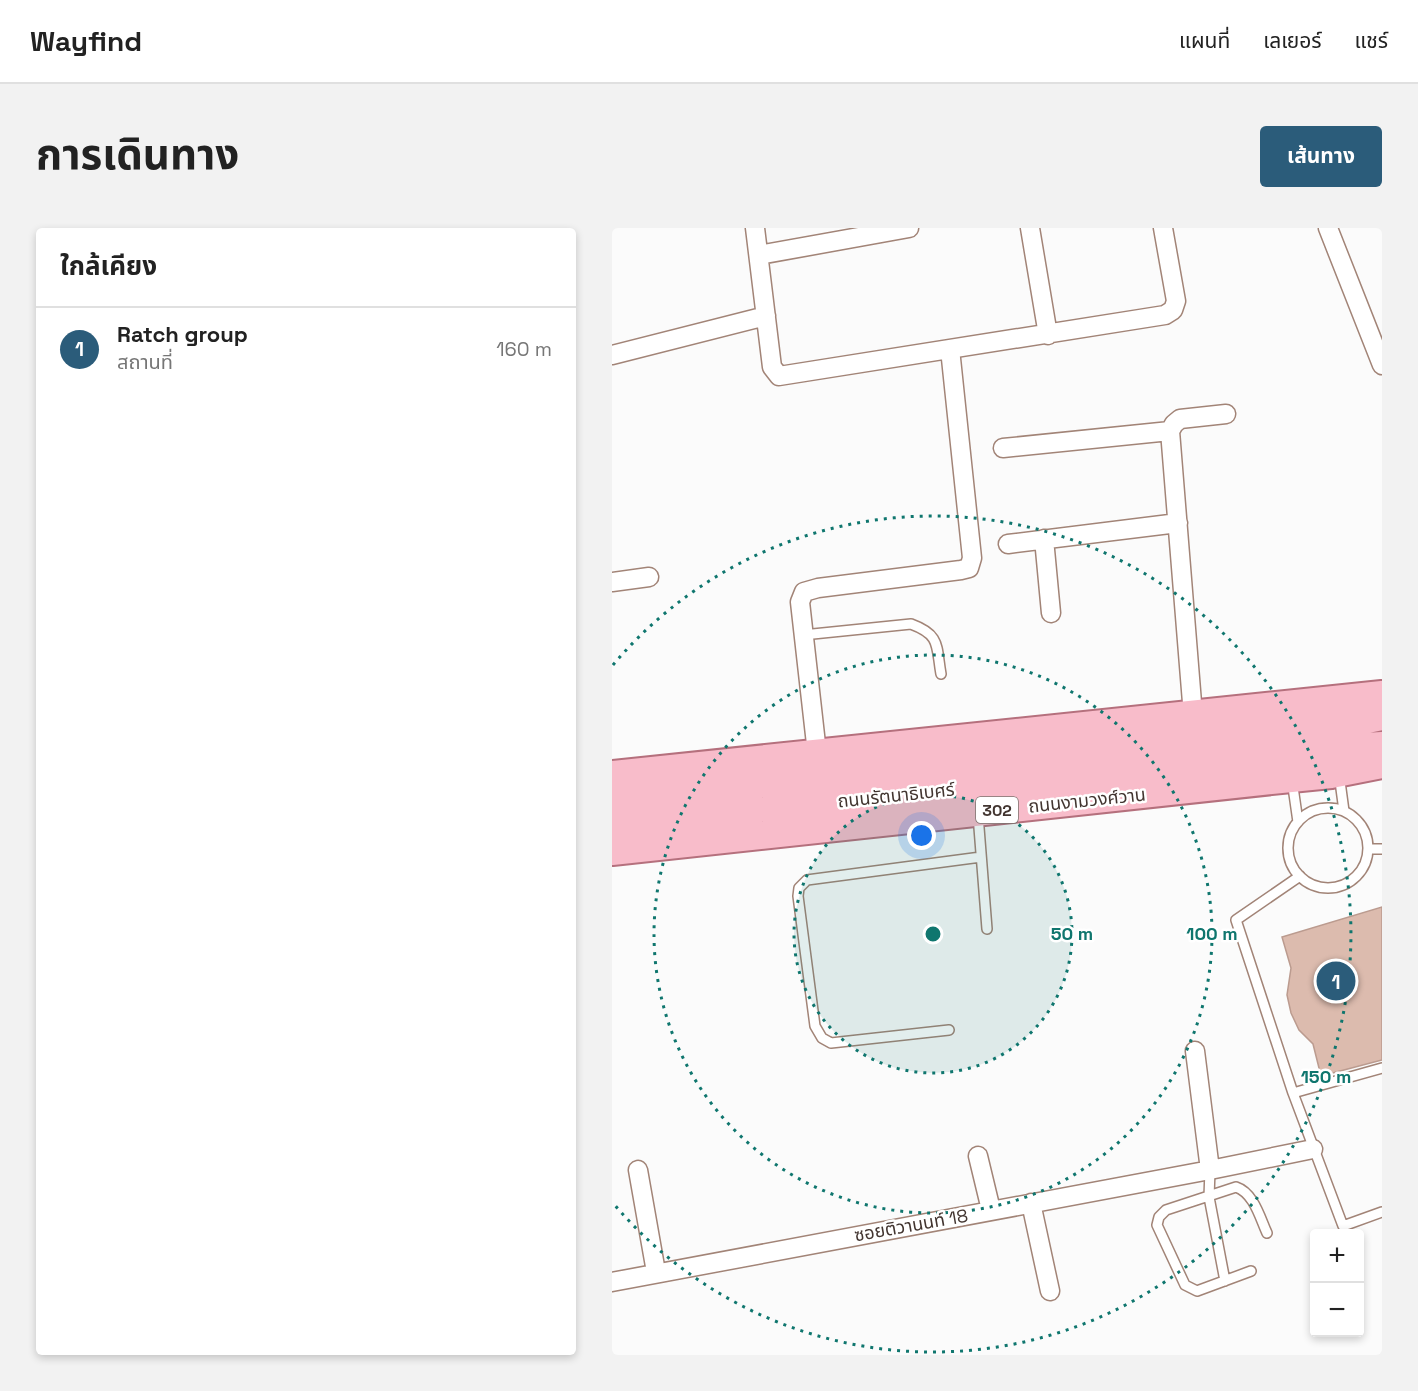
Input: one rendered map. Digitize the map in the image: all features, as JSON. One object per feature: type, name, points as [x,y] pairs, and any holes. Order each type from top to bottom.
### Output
[{"type":"main road","points":[[612,775],[1382,695]]},
{"type":"main road","points":[[1249,747],[1382,716]]},
{"type":"main road","points":[[1249,747],[1334,749],[1382,746]]},
{"type":"main road","name":"ถนนรัตนาธิเบศร์","points":[[612,799],[1249,747]]},
{"type":"main road","name":"ถนนรัตนาธิเบศร์","points":[[612,823],[1249,747]]},
{"type":"main road","name":"ถนนงามวงศ์วาน","points":[[612,851],[1291,778],[1382,764]]},
{"type":"street","points":[[755,228],[772,367],[778,376],[1165,315],[1173,310],[1176,301],[1163,228]]},
{"type":"street","points":[[759,255],[909,228]]},
{"type":"street","points":[[1030,228],[1048,335]]},
{"type":"street","points":[[1328,228],[1382,366]]},
{"type":"street","points":[[612,355],[766,316]]},
{"type":"street","points":[[818,753],[800,602],[804,592],[818,588],[969,568],[972,558],[950,349]]},
{"type":"street","points":[[1193,715],[1170,431],[1180,419],[1226,414]]},
{"type":"street","points":[[1003,448],[1170,431]]},
{"type":"street","points":[[1008,544],[1178,524]]},
{"type":"street","points":[[1044,539],[1051,613]]},
{"type":"street","points":[[612,582],[649,577]]},
{"type":"street","points":[[1195,1052],[1210,1170]]},
{"type":"street","name":"ซอยติวานนท์ 18","points":[[612,1281],[1313,1149]]},
{"type":"street","points":[[978,1156],[991,1210]]},
{"type":"street","points":[[638,1170],[656,1272]]},
{"type":"street","points":[[1031,1203],[1050,1291]]},
{"type":"lane","points":[[803,635],[911,624],[926,629],[935,638],[941,674]]},
{"type":"lane","points":[[1339,772],[1344,812]]},
{"type":"lane","points":[[1291,778],[1298,822]]},
{"type":"lane","points":[[1327,808],[1352,815],[1361,824],[1367,836],[1369,849],[1366,862],[1359,873],[1349,882],[1337,887],[1324,888],[1311,884],[1300,876],[1292,866],[1288,853],[1289,840],[1298,822],[1314,810],[1327,808]]},
{"type":"lane","points":[[978,812],[987,929]]},
{"type":"lane","points":[[1369,849],[1382,849]]},
{"type":"lane","points":[[949,1030],[831,1042],[822,1038],[815,1026],[798,896],[799,888],[807,880],[981,857]]},
{"type":"lane","points":[[1300,876],[1236,920],[1293,1094],[1343,1226],[1382,1212]]},
{"type":"lane","points":[[1293,1094],[1382,1068]]},
{"type":"lane","points":[[1210,1170],[1209,1197],[1225,1281]]},
{"type":"lane","points":[[1251,1271],[1197,1291],[1185,1285],[1157,1225],[1159,1217],[1166,1210],[1236,1186],[1243,1189],[1250,1197],[1267,1233]]},
{"type":"building","points":[[1382,907],[1382,1060],[1321,1076],[1313,1044],[1299,1030],[1291,1013],[1287,995],[1291,968],[1282,937]]},
{"type":"place","name":"Ratch group","points":[[1336,981]]}]
